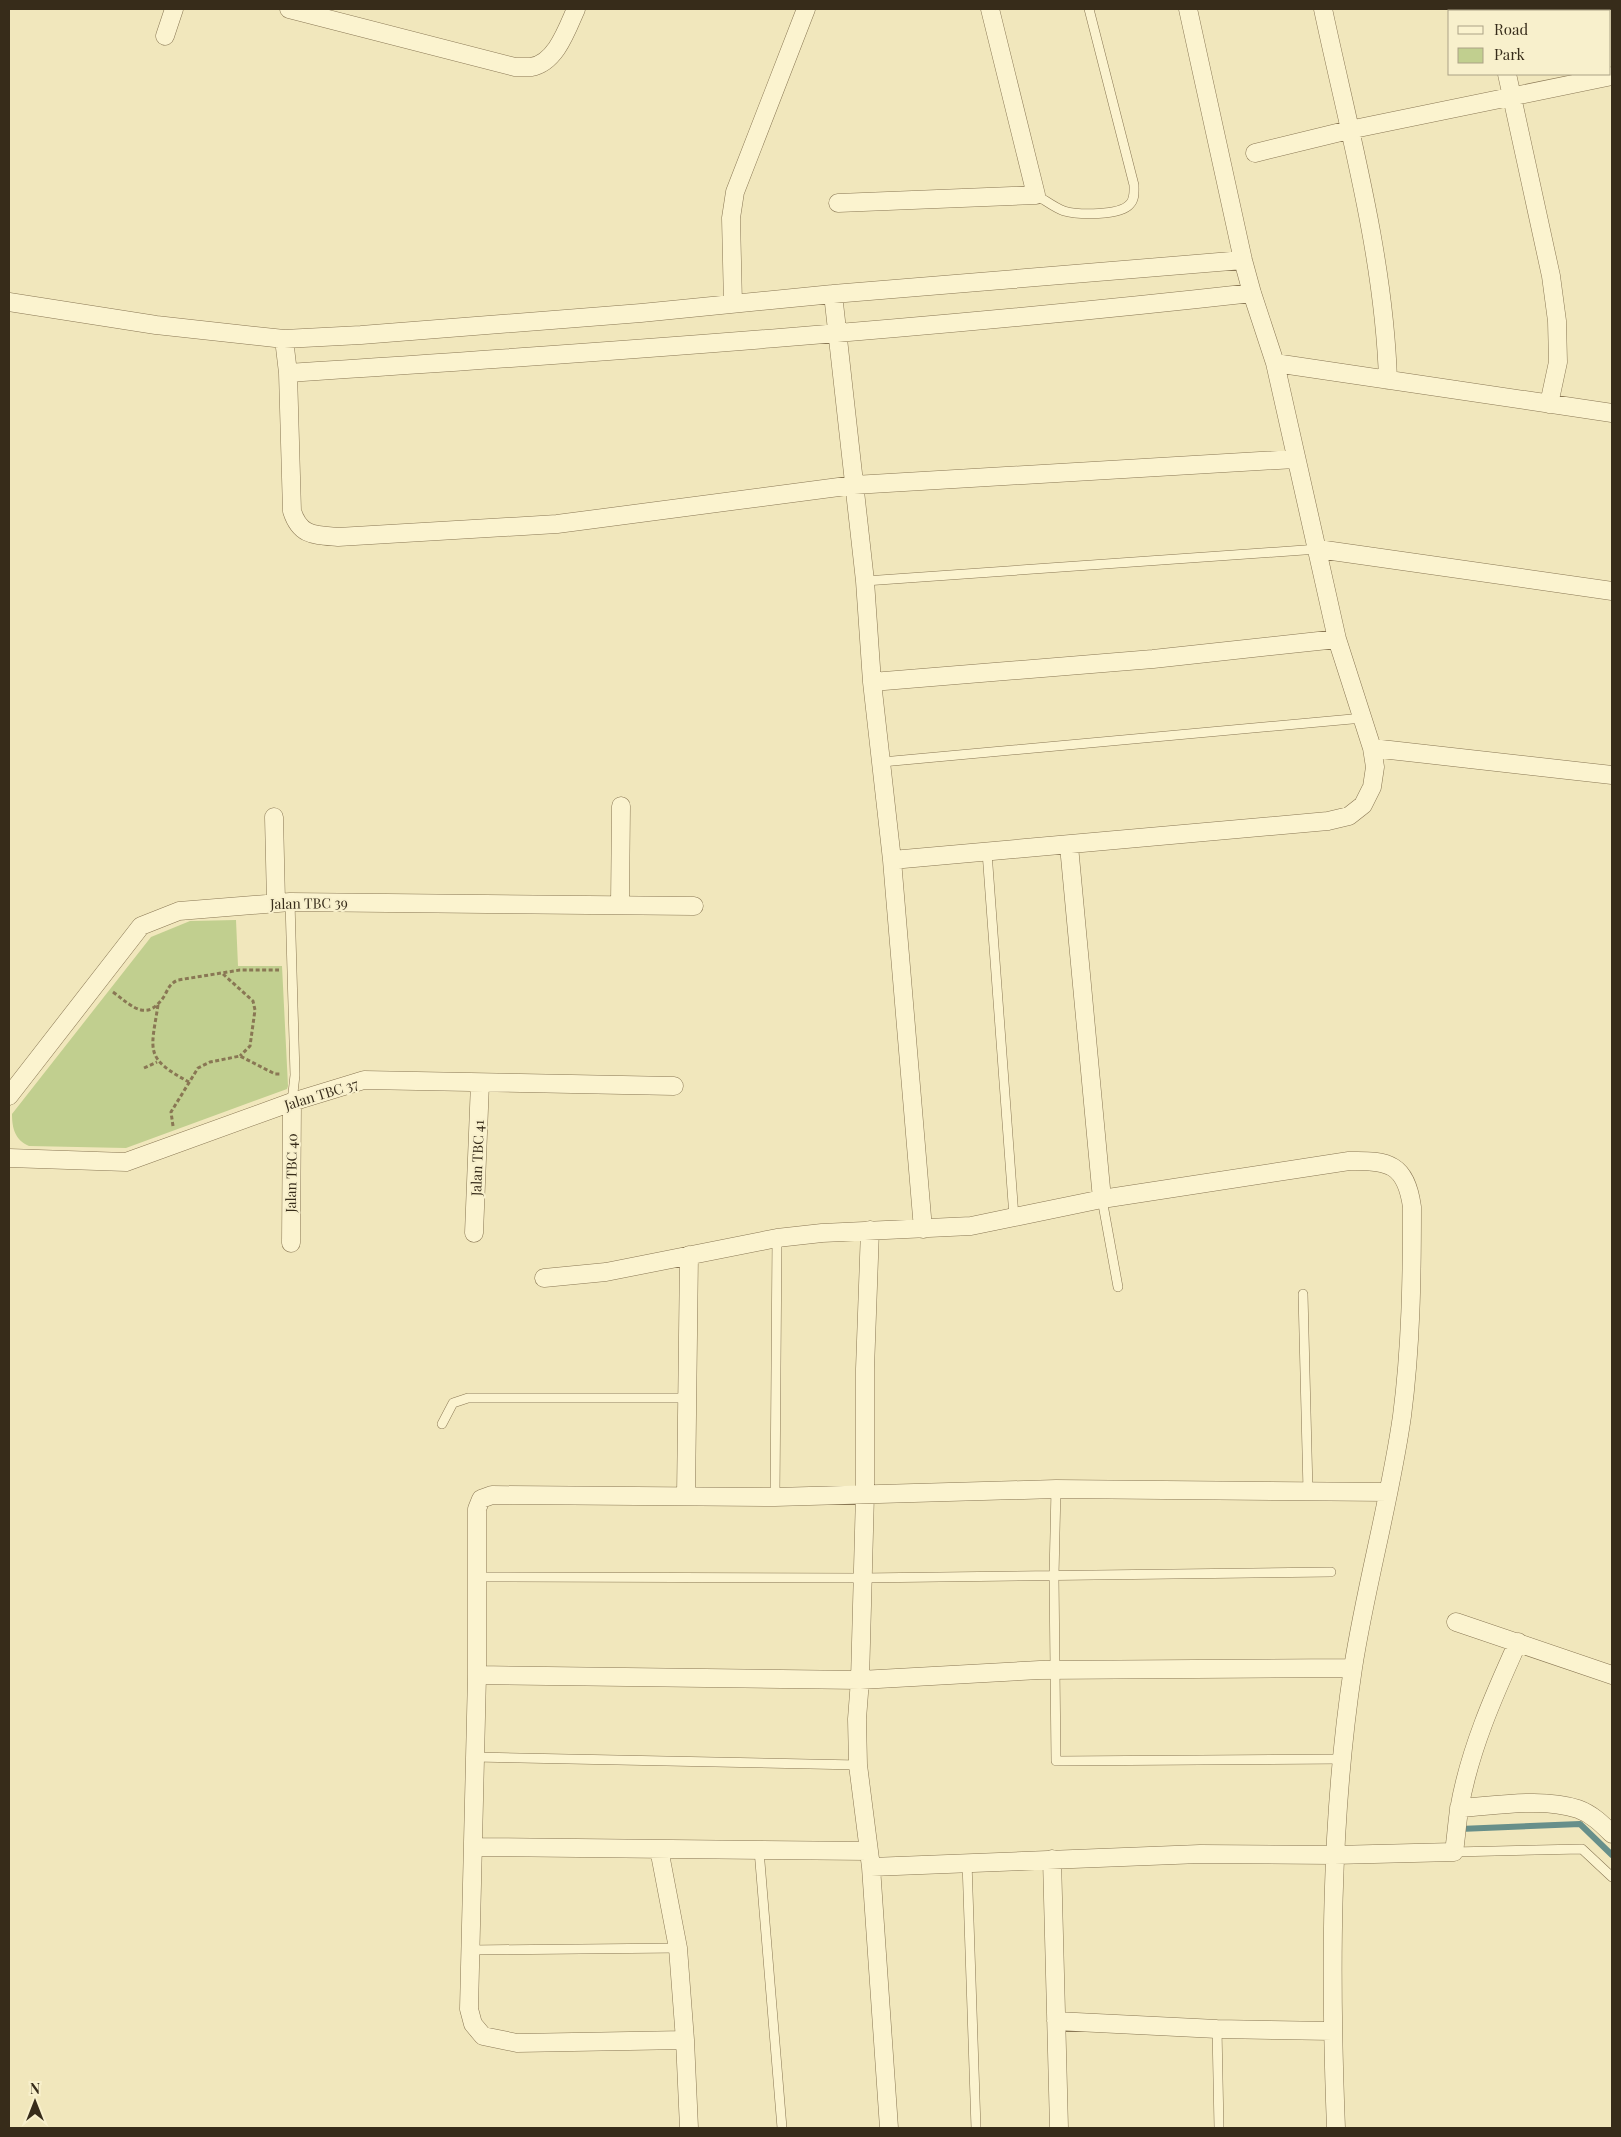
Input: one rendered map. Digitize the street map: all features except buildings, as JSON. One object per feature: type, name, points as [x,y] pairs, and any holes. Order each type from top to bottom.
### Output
[{"type":"street","points":[[165,36],[174,9]]},
{"type":"street","points":[[289,9],[515,67],[533,67],[547,59],[557,48],[576,9]]},
{"type":"street","points":[[733,304],[731,218],[735,192],[806,9]]},
{"type":"street","points":[[838,203],[1036,195],[990,9]]},
{"type":"street","points":[[892,860],[1069,846],[1328,821],[1349,816],[1363,805],[1372,787],[1375,767],[1372,748],[1337,639],[1318,549],[1295,459],[1275,363],[1252,293],[1244,260],[1188,9]]},
{"type":"street","points":[[1323,9],[1366,209],[1379,280],[1386,332],[1388,380]]},
{"type":"street","points":[[1508,75],[1551,276],[1557,321],[1558,362],[1549,404]]},
{"type":"street","points":[[1255,153],[1348,130],[1612,76]]},
{"type":"street","points":[[9,302],[156,325],[284,340],[462,328],[833,294],[1244,260]]},
{"type":"street","points":[[288,373],[535,357],[1074,313],[1252,293]]},
{"type":"street","points":[[833,294],[865,580],[872,682],[892,860],[923,1229]]},
{"type":"street","points":[[284,340],[288,373],[292,511],[296,524],[305,532],[320,536],[338,537],[557,524],[854,485],[1295,459]]},
{"type":"street","points":[[1275,363],[1612,414]]},
{"type":"street","points":[[1318,549],[1612,591]]},
{"type":"street","points":[[872,682],[1153,659],[1337,639]]},
{"type":"street","points":[[1372,748],[1612,775]]},
{"type":"street","points":[[620,904],[621,806]]},
{"type":"street","points":[[274,817],[283,902]]},
{"type":"street","points":[[1069,846],[1102,1199]]},
{"type":"street","name":"Jalan TBC 39","points":[[9,1096],[141,926],[179,911],[283,902],[694,906]]},
{"type":"street","name":"Jalan TBC 37","points":[[9,1158],[126,1162],[292,1102],[364,1080],[674,1086]]},
{"type":"street","name":"Jalan TBC 41","points":[[474,1234],[480,1083]]},
{"type":"street","name":"Jalan TBC 40","points":[[291,1243],[292,1102]]},
{"type":"street","points":[[544,1278],[606,1272],[777,1238],[870,1230],[971,1226],[1102,1199],[1349,1161],[1370,1160],[1387,1164],[1400,1172],[1410,1188],[1412,1207],[1409,1341],[1402,1417],[1353,1668],[1334,1855],[1332,2031],[1336,2128]]},
{"type":"street","points":[[870,1230],[865,1369],[865,1494],[860,1680],[857,1719],[858,1765],[870,1859],[889,2128]]},
{"type":"street","points":[[686,1496],[689,1255]]},
{"type":"street","points":[[686,2040],[517,2043],[483,2036],[473,2024],[469,2009],[477,1675],[477,1509],[481,1499],[492,1495],[775,1497],[1056,1489],[1388,1492]]},
{"type":"street","points":[[1456,1622],[1612,1674]]},
{"type":"street","points":[[474,1847],[758,1850],[870,1859],[966,1862],[1200,1854],[1334,1855],[1454,1852],[1460,1808],[1475,1748],[1498,1685],[1518,1642]]},
{"type":"street","points":[[477,1675],[860,1680],[1055,1670],[1353,1668]]},
{"type":"street","points":[[1460,1808],[1541,1803],[1557,1804],[1579,1809],[1596,1819],[1612,1834]]},
{"type":"street","points":[[659,1850],[678,1948],[686,2040],[689,2128]]},
{"type":"street","points":[[1052,1859],[1059,2128]]},
{"type":"street","points":[[1056,2021],[1217,2029],[1332,2031]]},
{"type":"lane","points":[[1036,195],[1062,210],[1082,214],[1100,214],[1125,208],[1134,198],[1134,185],[1089,9]]},
{"type":"lane","points":[[865,580],[1318,549]]},
{"type":"lane","points":[[882,762],[1363,718]]},
{"type":"lane","points":[[986,852],[1014,1217]]},
{"type":"lane","points":[[283,902],[292,970],[295,1075],[292,1102]]},
{"type":"lane","points":[[1102,1199],[1118,1287]]},
{"type":"lane","points":[[775,1497],[777,1238]]},
{"type":"lane","points":[[1303,1294],[1308,1491]]},
{"type":"lane","points":[[442,1424],[453,1403],[468,1398],[688,1398]]},
{"type":"lane","points":[[1056,1489],[1054,1576],[1056,1761],[1343,1759]]},
{"type":"lane","points":[[477,1577],[862,1578],[1331,1572]]},
{"type":"lane","points":[[475,1757],[858,1765]]},
{"type":"lane","points":[[1454,1852],[1582,1849],[1612,1876]]},
{"type":"lane","points":[[758,1850],[782,2128]]},
{"type":"lane","points":[[966,1862],[976,2128]]},
{"type":"lane","points":[[471,1950],[678,1948]]},
{"type":"lane","points":[[1217,2029],[1219,2128]]},
{"type":"path","points":[[189,1082],[170,1072],[158,1062],[153,1049],[158,1005],[174,982],[240,970],[292,970]]},
{"type":"path","points":[[180,1143],[171,1118],[171,1112],[198,1068],[210,1062],[240,1056],[250,1046],[255,1010],[253,1001],[222,974]]},
{"type":"path","points":[[98,980],[135,1008],[147,1010],[158,1005]]},
{"type":"path","points":[[240,1056],[275,1074],[295,1075]]},
{"type":"path","points":[[144,1068],[158,1062]]},
{"type":"green space","points":[[236,920],[238,966],[282,966],[287,1089],[126,1148],[29,1146],[20,1140],[15,1133],[12,1114],[151,937],[190,921]]},
{"type":"waterway","points":[[1460,1829],[1580,1824],[1612,1855]]}]
